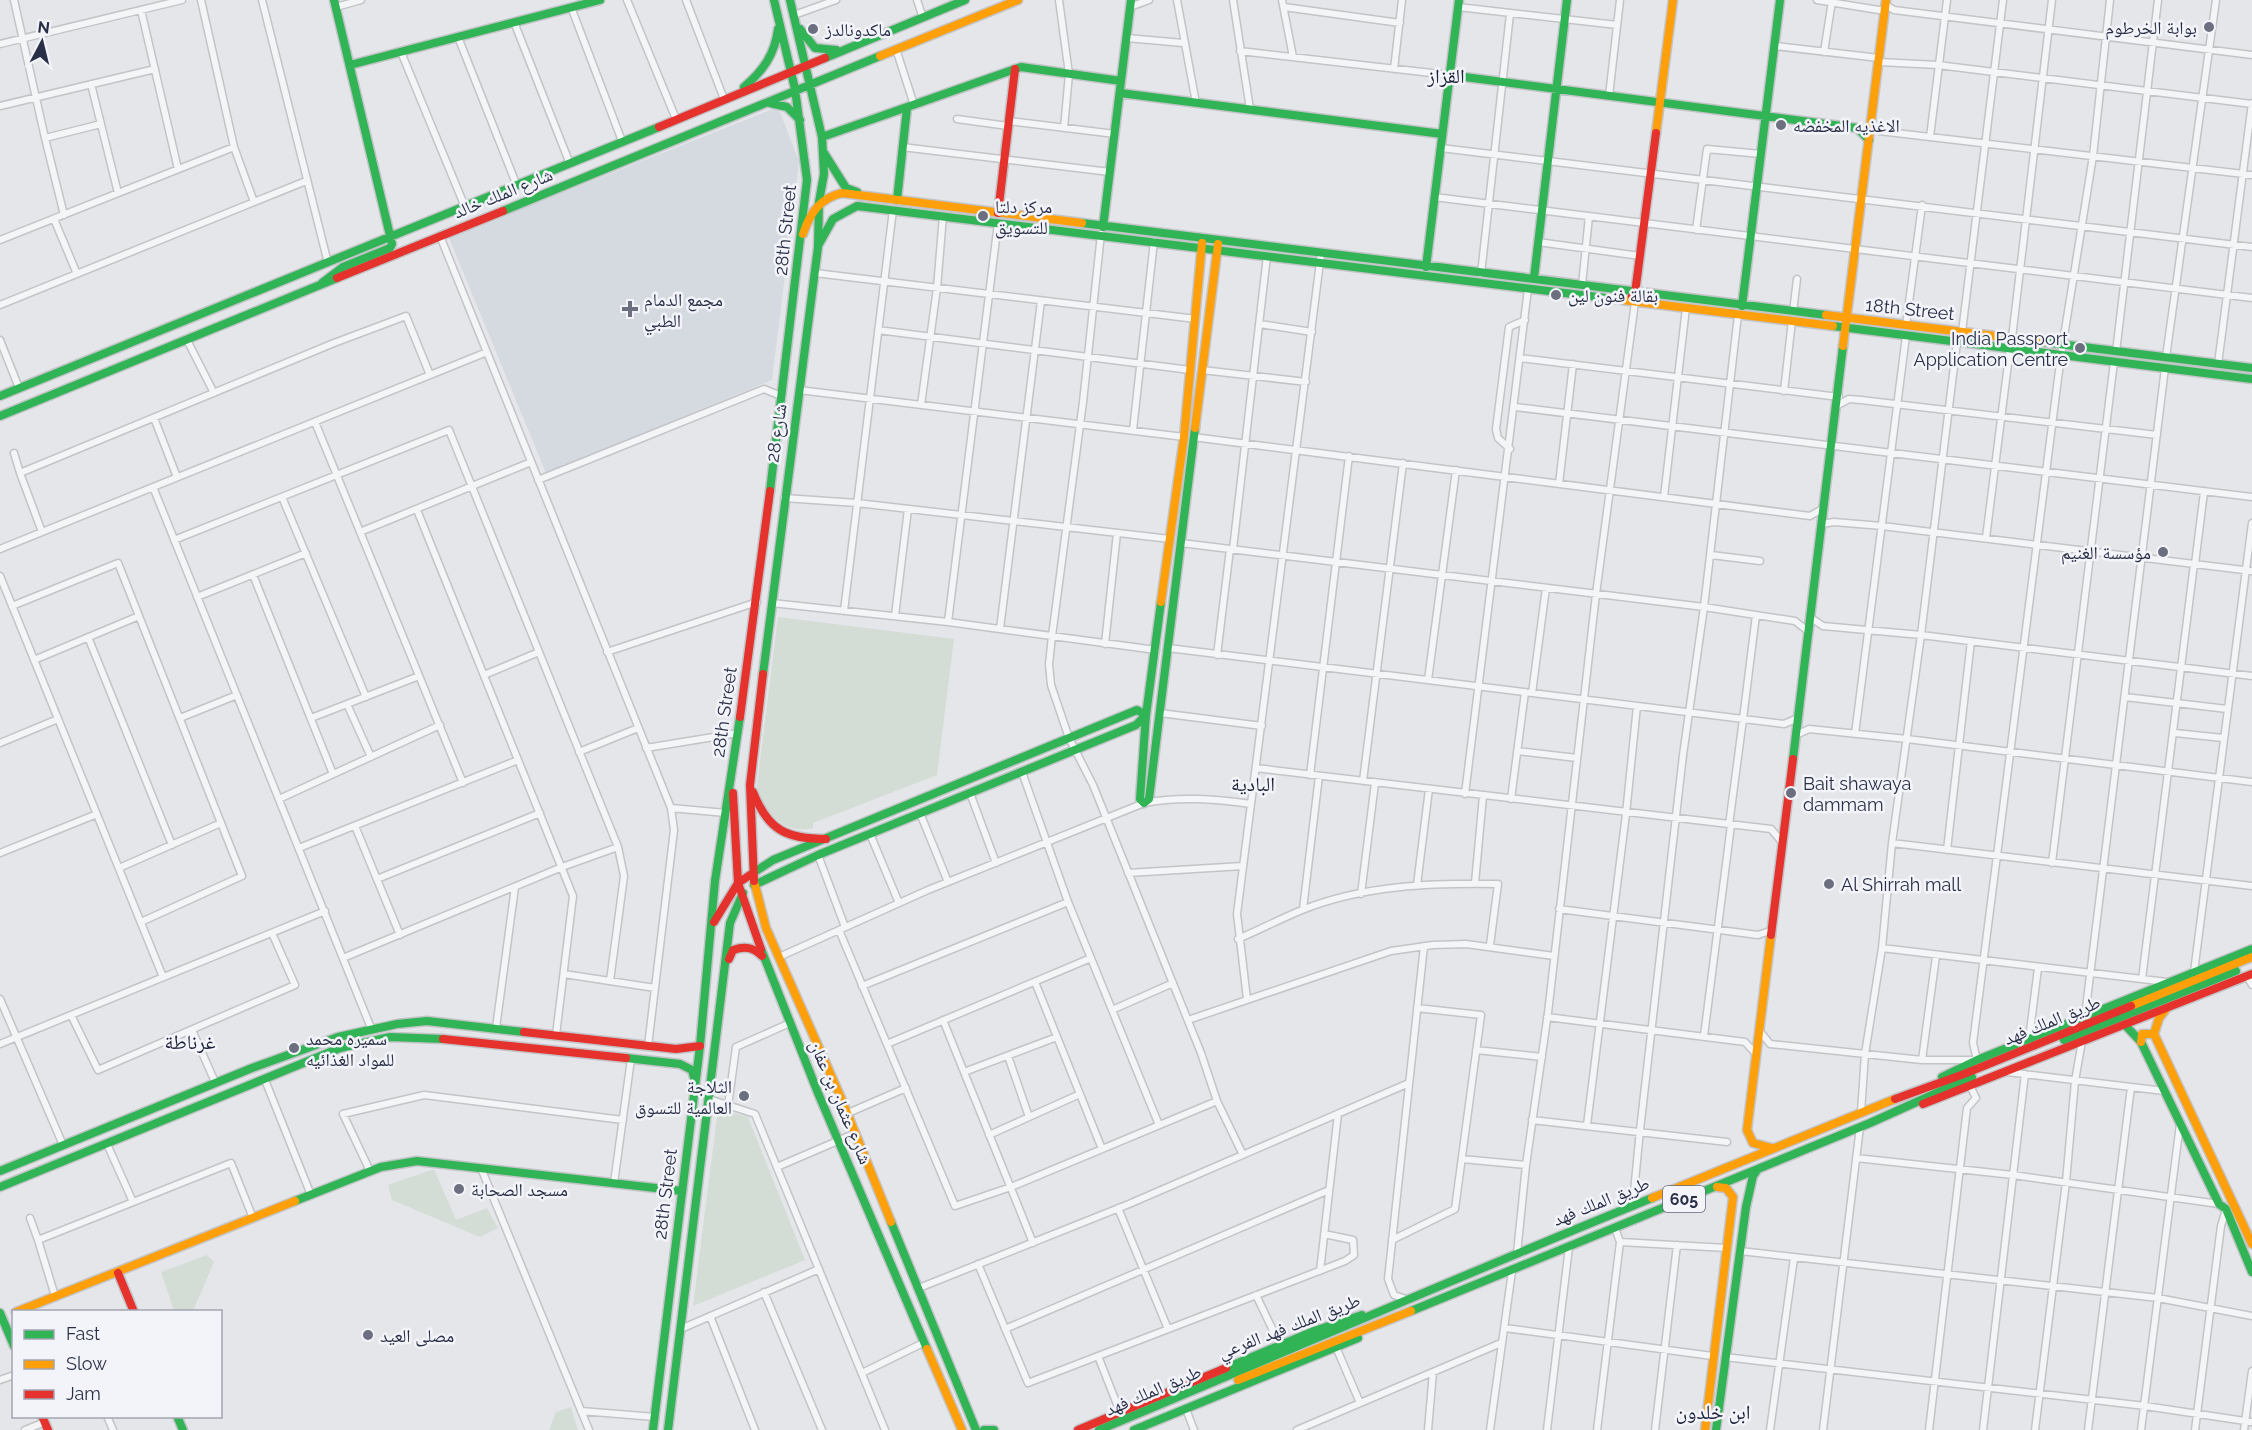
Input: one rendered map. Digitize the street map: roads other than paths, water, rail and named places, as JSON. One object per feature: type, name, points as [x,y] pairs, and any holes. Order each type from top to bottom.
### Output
[{"type":"main road","points":[[350,65],[571,8],[583,2],[600,0]]},
{"type":"main road","name":"28th Street","points":[[653,1430],[700,1046],[710,928],[757,602],[807,180],[795,89],[774,0]]},
{"type":"main road","name":"شارع 28","points":[[753,873],[750,785],[784,498],[815,273],[819,202],[824,174],[822,137],[790,0]]},
{"type":"main road","name":"شارع الملك خالد","points":[[0,396],[517,186],[965,0]]},
{"type":"main road","name":"شارع الملك خالد","points":[[0,416],[440,237],[795,89],[810,85],[1018,0]]},
{"type":"main road","points":[[1533,278],[1540,209],[1558,90],[1567,0]]},
{"type":"main road","points":[[1635,297],[1673,0]]},
{"type":"main road","points":[[1742,306],[1780,0]]},
{"type":"main road","points":[[318,286],[344,267],[390,248],[392,244],[335,3]]},
{"type":"main road","points":[[1102,231],[1131,4]]},
{"type":"main road","points":[[1426,267],[1459,4]]},
{"type":"main road","name":"18th Street","points":[[1886,5],[1847,319],[2252,368]]},
{"type":"main road","points":[[734,94],[764,69],[777,40],[778,18]]},
{"type":"main road","points":[[794,18],[815,48],[845,50]]},
{"type":"main road","points":[[822,137],[1021,67],[1121,81]]},
{"type":"main road","points":[[998,218],[1015,69]]},
{"type":"main road","points":[[1449,75],[1857,128],[1869,140]]},
{"type":"main road","points":[[815,106],[820,83],[829,77]]},
{"type":"main road","points":[[1120,93],[1442,134]]},
{"type":"main road","points":[[768,102],[781,103],[789,107],[801,122]]},
{"type":"main road","points":[[897,200],[902,147],[910,106]]},
{"type":"main road","points":[[824,153],[846,188],[865,196]]},
{"type":"main road","points":[[800,246],[808,219],[819,202],[830,195],[865,196],[998,218],[1218,246],[1533,278],[1582,285],[1686,308],[1738,315],[1847,319],[1770,931],[1748,1135],[1758,1146],[1773,1148]]},
{"type":"main road","points":[[818,247],[827,226],[838,212],[857,206],[943,216],[998,218]]},
{"type":"main road","points":[[1102,231],[1154,241],[1202,244]]},
{"type":"main road","points":[[1202,244],[1184,437],[1146,715],[1140,799],[1144,803],[1149,799],[1218,246]]},
{"type":"main road","points":[[1218,246],[1267,256],[1321,258],[1528,289],[1615,299],[1635,297],[1742,306],[1846,329],[2252,379]]},
{"type":"main road","points":[[710,928],[738,883],[773,860],[1137,711],[1146,715]]},
{"type":"main road","points":[[742,894],[754,885],[818,855],[1136,725],[1146,715]]},
{"type":"main road","name":"شارع عثمان بن عفان","points":[[732,776],[738,883],[764,958],[838,1139],[956,1415],[960,1430]]},
{"type":"main road","points":[[750,785],[757,803],[770,824],[788,836],[826,839]]},
{"type":"main road","name":"شارع عثمان بن عفان","points":[[753,873],[766,928],[848,1113],[976,1428]]},
{"type":"main road","name":"28th Street","points":[[668,1430],[683,1328],[730,923],[742,894]]},
{"type":"main road","points":[[724,970],[733,950],[744,946],[755,948],[764,958]]},
{"type":"main road","points":[[1919,1089],[1977,1060],[2252,949]]},
{"type":"main road","name":"طريق الملك فهد","points":[[1099,1430],[1333,1333],[1407,1298],[1636,1204],[2252,957]]},
{"type":"main road","name":"طريق الملك فهد","points":[[1115,1430],[1352,1333],[1397,1318],[1512,1271],[1870,1123],[2025,1055],[2252,964]]},
{"type":"main road","points":[[1870,1123],[1970,1086],[2250,975]]},
{"type":"main road","points":[[2154,1035],[2159,1018],[2166,1009]]},
{"type":"main road","points":[[0,1171],[286,1054],[372,1028],[427,1021],[676,1049],[700,1046]]},
{"type":"main road","points":[[2125,1025],[2141,1042],[2250,1260],[2252,1272]]},
{"type":"main road","points":[[2141,1042],[2142,1034],[2150,1032],[2154,1035],[2252,1245]]},
{"type":"main road","points":[[0,1187],[340,1048],[390,1036],[434,1038],[680,1064],[692,1070],[695,1081]]},
{"type":"main road","points":[[668,1063],[675,1056],[676,1049]]},
{"type":"main road","points":[[20,1310],[370,1171],[417,1161],[682,1191]]},
{"type":"main road","points":[[1716,1430],[1746,1207],[1753,1176],[1758,1169]]},
{"type":"main road","points":[[1705,1430],[1712,1356],[1733,1197],[1729,1190],[1723,1187],[1711,1188]]},
{"type":"main road","points":[[1732,1205],[1736,1200],[1742,1200],[1746,1207]]},
{"type":"main road","points":[[118,1273],[134,1310]]},
{"type":"main road","name":"طريق الملك فهد الفرعي","points":[[1078,1430],[1326,1326],[1379,1310]]},
{"type":"main road","points":[[1,1315],[12,1341]]},
{"type":"main road","name":"طريق الملك فهد الفرعي","points":[[1134,1430],[1336,1347],[1397,1318]]},
{"type":"main road","points":[[984,1430],[988,1428],[994,1430]]},
{"type":"street","points":[[14,0],[64,215]]},
{"type":"street","points":[[0,45],[182,0]]},
{"type":"street","points":[[201,0],[234,147],[254,202]]},
{"type":"street","points":[[262,0],[328,262]]},
{"type":"street","points":[[335,3],[361,0]]},
{"type":"street","points":[[627,0],[676,119]]},
{"type":"street","points":[[686,0],[724,99]]},
{"type":"street","points":[[794,18],[836,0]]},
{"type":"street","points":[[917,0],[923,18]]},
{"type":"street","points":[[1059,0],[1069,74],[1064,128]]},
{"type":"street","points":[[1131,4],[1149,0]]},
{"type":"street","points":[[1177,0],[1196,103]]},
{"type":"street","points":[[1233,0],[1250,109]]},
{"type":"street","points":[[1394,69],[1402,0]]},
{"type":"street","points":[[1609,96],[1620,0]]},
{"type":"street","points":[[1817,0],[1886,5],[1894,10],[2252,55]]},
{"type":"street","points":[[1930,137],[1947,0]]},
{"type":"street","points":[[1962,332],[2003,0]]},
{"type":"street","points":[[2012,338],[2052,0]]},
{"type":"street","points":[[1759,1030],[1770,1044],[1922,1060],[1977,1060],[1973,1047],[2012,752],[2023,648],[2061,355],[2093,156],[2110,0]]},
{"type":"street","points":[[2116,352],[2158,0]]},
{"type":"street","points":[[2166,357],[2216,0]]},
{"type":"street","points":[[1824,52],[1831,1]]},
{"type":"street","points":[[1293,57],[1283,4],[1400,22]]},
{"type":"street","points":[[1459,4],[1510,14],[1617,25]]},
{"type":"street","points":[[571,8],[622,141]]},
{"type":"street","points":[[141,10],[178,169]]},
{"type":"street","points":[[1481,274],[1494,154],[1505,82],[1510,14]]},
{"type":"street","points":[[514,22],[570,164]]},
{"type":"street","points":[[458,37],[517,186]]},
{"type":"street","points":[[1127,38],[1184,43]]},
{"type":"street","points":[[1775,46],[2252,104],[2218,364]]},
{"type":"street","points":[[896,49],[910,106]]},
{"type":"street","points":[[1240,51],[1449,75]]},
{"type":"street","points":[[401,52],[465,207]]},
{"type":"street","points":[[0,106],[155,69]]},
{"type":"street","points":[[92,84],[118,193]]},
{"type":"street","points":[[957,119],[1115,134]]},
{"type":"street","points":[[1871,120],[1879,131],[2252,175]]},
{"type":"street","points":[[45,138],[101,124]]},
{"type":"street","points":[[0,240],[234,147]]},
{"type":"street","points":[[902,147],[1110,172]]},
{"type":"street","points":[[1441,148],[1922,205],[2129,233],[2252,246]]},
{"type":"street","points":[[1696,230],[1707,149],[1761,154]]},
{"type":"street","points":[[0,305],[306,181]]},
{"type":"street","points":[[1434,197],[2252,298]]},
{"type":"street","points":[[1906,325],[1922,205]]},
{"type":"street","points":[[844,610],[893,210]]},
{"type":"street","points":[[921,405],[937,288],[943,216]]},
{"type":"street","points":[[1582,285],[1589,216]]},
{"type":"street","points":[[948,622],[998,218]]},
{"type":"street","points":[[54,219],[77,274]]},
{"type":"street","points":[[1102,231],[1052,636],[1049,664],[1051,685],[1069,738],[1106,818],[1188,1020],[1217,1101],[1243,1155]]},
{"type":"street","points":[[440,237],[671,808],[674,830],[648,1046]]},
{"type":"street","points":[[1133,430],[1148,314],[1154,241]]},
{"type":"street","points":[[1538,242],[1640,256]]},
{"type":"street","points":[[1218,655],[1267,256]]},
{"type":"street","points":[[1247,999],[1238,939],[1237,914],[1321,258]]},
{"type":"street","points":[[815,273],[1196,319]]},
{"type":"street","points":[[1784,391],[1797,279]]},
{"type":"street","points":[[1465,794],[1507,476],[1528,289]]},
{"type":"street","points":[[1517,1253],[1532,1120],[1548,1017],[1570,806],[1596,594],[1635,297]]},
{"type":"street","points":[[999,629],[1028,418],[1041,301]]},
{"type":"street","points":[[1664,497],[1674,427],[1686,308]]},
{"type":"street","points":[[1636,1204],[1634,1192],[1640,1131],[1738,315]]},
{"type":"street","points":[[20,473],[406,316],[429,375]]},
{"type":"street","points":[[1510,449],[1498,438],[1496,429],[1509,327],[1525,320]]},
{"type":"street","points":[[1259,326],[1311,333]]},
{"type":"street","points":[[878,330],[1190,370]]},
{"type":"street","points":[[1855,734],[1906,336]]},
{"type":"street","points":[[0,340],[19,388]]},
{"type":"street","points":[[187,340],[213,393]]},
{"type":"street","points":[[1861,1113],[1865,1054],[1882,948],[1892,843],[1921,635],[1957,342]]},
{"type":"street","points":[[1986,538],[2010,348]]},
{"type":"street","points":[[0,549],[487,352]]},
{"type":"street","points":[[1520,358],[1784,391],[1838,401],[1849,399],[2157,435]]},
{"type":"street","points":[[2052,863],[2114,362]]},
{"type":"street","points":[[1559,484],[1573,364]]},
{"type":"street","points":[[2085,1017],[2166,368]]},
{"type":"street","points":[[1202,370],[1306,382]]},
{"type":"street","points":[[538,480],[764,389],[781,396]]},
{"type":"street","points":[[799,390],[1184,437]]},
{"type":"street","points":[[1515,407],[1942,461],[2252,497]]},
{"type":"street","points":[[153,418],[177,477]]},
{"type":"street","points":[[315,422],[463,783]]},
{"type":"street","points":[[174,540],[449,430],[618,848],[624,876],[610,981]]},
{"type":"street","points":[[1193,437],[1810,516],[1824,508]]},
{"type":"street","points":[[14,453],[42,532]]},
{"type":"street","points":[[1310,775],[1349,456]]},
{"type":"street","points":[[360,532],[531,462]]},
{"type":"street","points":[[1363,781],[1403,463]]},
{"type":"street","points":[[1428,680],[1456,470]]},
{"type":"street","points":[[153,487],[372,1028]]},
{"type":"street","points":[[2142,979],[2204,492]]},
{"type":"street","points":[[282,497],[366,697]]},
{"type":"street","points":[[784,498],[858,503],[1170,539]]},
{"type":"street","points":[[895,616],[908,509]]},
{"type":"street","points":[[417,510],[573,896],[556,1035]]},
{"type":"street","points":[[1822,524],[1834,522],[1882,526],[2249,571]]},
{"type":"street","points":[[2194,972],[2217,778],[2249,571],[2252,523]]},
{"type":"street","points":[[1105,644],[1117,533]]},
{"type":"street","points":[[1180,543],[1704,607],[1795,621],[1809,632]]},
{"type":"street","points":[[197,597],[306,553]]},
{"type":"street","points":[[1710,555],[1760,561]]},
{"type":"street","points":[[12,606],[118,563],[242,876],[141,922]]},
{"type":"street","points":[[253,575],[333,774]]},
{"type":"street","points":[[0,576],[163,977]]},
{"type":"street","points":[[1511,799],[1517,751],[1546,588]]},
{"type":"street","points":[[608,652],[757,602]]},
{"type":"street","points":[[772,603],[948,622],[1156,650]]},
{"type":"street","points":[[1704,1036],[1756,615]]},
{"type":"street","points":[[34,660],[139,616]]},
{"type":"street","points":[[1811,618],[1823,626],[1921,635],[2252,676]]},
{"type":"street","points":[[88,637],[172,845]]},
{"type":"street","points":[[1947,850],[1971,641]]},
{"type":"street","points":[[1168,648],[1784,724],[1798,718]]},
{"type":"street","points":[[484,675],[539,652]]},
{"type":"street","points":[[311,718],[419,676]]},
{"type":"street","points":[[180,718],[237,695]]},
{"type":"street","points":[[2125,697],[2227,709]]},
{"type":"street","points":[[346,704],[371,756]]},
{"type":"street","points":[[1587,1125],[1626,814],[1637,706]]},
{"type":"street","points":[[1160,713],[1262,726]]},
{"type":"street","points":[[0,743],[58,719]]},
{"type":"street","points":[[279,799],[440,725]]},
{"type":"street","points":[[579,753],[638,728]]},
{"type":"street","points":[[1796,735],[1809,729],[1907,739],[2252,782]]},
{"type":"street","points":[[646,748],[738,733]]},
{"type":"street","points":[[2175,733],[2223,738]]},
{"type":"street","points":[[1517,751],[1577,758]]},
{"type":"street","points":[[299,849],[518,760]]},
{"type":"street","points":[[1256,768],[1626,814],[1771,829],[1782,842]]},
{"type":"street","points":[[1022,772],[1049,842],[1068,902],[1159,1125]]},
{"type":"street","points":[[1304,909],[1319,776]]},
{"type":"street","points":[[1361,894],[1375,783]]},
{"type":"street","points":[[1417,885],[1429,789]]},
{"type":"street","points":[[970,793],[996,863]]},
{"type":"street","points":[[1475,883],[1483,796]]},
{"type":"street","points":[[779,957],[948,882],[1144,803],[1164,799],[1207,798],[1251,804]]},
{"type":"street","points":[[671,808],[726,813]]},
{"type":"street","points":[[377,879],[540,813]]},
{"type":"street","points":[[920,813],[948,882]]},
{"type":"street","points":[[0,853],[97,814]]},
{"type":"street","points":[[119,868],[221,823]]},
{"type":"street","points":[[355,826],[400,935]]},
{"type":"street","points":[[870,834],[899,903]]},
{"type":"street","points":[[1892,843],[2252,886]]},
{"type":"street","points":[[343,958],[562,867],[618,848]]},
{"type":"street","points":[[818,855],[862,986],[955,1206],[1011,1187],[1217,1101]]},
{"type":"street","points":[[1128,873],[1243,866]]},
{"type":"street","points":[[1238,939],[1304,909],[1361,894],[1417,885],[1475,883],[1498,884],[1490,945]]},
{"type":"street","points":[[496,1028],[515,887]]},
{"type":"street","points":[[862,986],[1068,902]]},
{"type":"street","points":[[1560,909],[1758,935],[1770,931]]},
{"type":"street","points":[[0,1044],[324,911]]},
{"type":"street","points":[[70,1016],[98,1070],[295,985],[272,933]]},
{"type":"street","points":[[1188,1020],[1391,951],[1424,946],[1490,945],[1554,956]]},
{"type":"street","points":[[1407,1298],[1394,1295],[1388,1279],[1424,946]]},
{"type":"street","points":[[1882,948],[2090,975],[2171,982]]},
{"type":"street","points":[[1922,1060],[1936,956]]},
{"type":"street","points":[[887,1044],[1091,958]]},
{"type":"street","points":[[2029,1039],[2038,968]]},
{"type":"street","points":[[564,974],[655,988]]},
{"type":"street","points":[[2250,975],[2252,985]]},
{"type":"street","points":[[1035,982],[1102,1149]]},
{"type":"street","points":[[1112,1010],[1173,983]]},
{"type":"street","points":[[0,999],[63,1145]]},
{"type":"street","points":[[1392,1240],[1455,1209],[1481,1015],[1417,1008]]},
{"type":"street","points":[[1548,1017],[1745,1042],[1756,1054]]},
{"type":"street","points":[[943,1020],[1033,1242]]},
{"type":"street","points":[[728,1106],[736,1047],[790,1023]]},
{"type":"street","points":[[192,1030],[215,1082]]},
{"type":"street","points":[[964,1072],[1058,1037]]},
{"type":"street","points":[[2035,1430],[2066,1182],[2075,1081],[2082,1041]]},
{"type":"street","points":[[1476,1050],[1542,1057]]},
{"type":"street","points":[[1008,1056],[1029,1117]]},
{"type":"street","points":[[614,1183],[631,1059]]},
{"type":"street","points":[[2004,1071],[2164,1091]]},
{"type":"street","points":[[1983,1430],[2025,1074]]},
{"type":"street","points":[[266,1080],[311,1195]]},
{"type":"street","points":[[919,1288],[1118,1208],[1409,1083]]},
{"type":"street","points":[[1929,1430],[1967,1108],[1976,1098],[1970,1086]]},
{"type":"street","points":[[2088,1430],[2131,1087]]},
{"type":"street","points":[[848,1113],[906,1088]]},
{"type":"street","points":[[989,1135],[1080,1094]]},
{"type":"street","points":[[370,1171],[343,1114],[369,1106],[424,1095],[623,1120]]},
{"type":"street","points":[[709,1099],[755,1114],[885,1430]]},
{"type":"street","points":[[1320,1271],[1338,1114]]},
{"type":"street","points":[[1532,1120],[1727,1142]]},
{"type":"street","points":[[2141,1430],[2169,1196],[2180,1124]]},
{"type":"street","points":[[1823,1430],[1860,1127]]},
{"type":"street","points":[[777,1167],[856,1133]]},
{"type":"street","points":[[107,1144],[133,1202]]},
{"type":"street","points":[[1856,1158],[2119,1189],[2223,1207],[2195,1430]]},
{"type":"street","points":[[1462,1159],[1526,1166]]},
{"type":"street","points":[[39,1240],[231,1163],[253,1218]]},
{"type":"street","points":[[481,1168],[589,1430]]},
{"type":"street","points":[[1005,1329],[1329,1190]]},
{"type":"street","points":[[1118,1208],[1167,1329]]},
{"type":"street","points":[[30,1218],[56,1296]]},
{"type":"street","points":[[1597,1430],[1620,1242],[1615,1228]]},
{"type":"street","points":[[978,1264],[1028,1383],[1320,1271],[1354,1255],[1353,1240],[1324,1234]]},
{"type":"street","points":[[1620,1242],[1726,1248]]},
{"type":"street","points":[[1656,1430],[1677,1245]]},
{"type":"street","points":[[1547,1430],[1569,1247]]},
{"type":"street","points":[[1740,1251],[2158,1298],[2252,1316]]},
{"type":"street","points":[[1770,1430],[1794,1258]]},
{"type":"street","points":[[683,1328],[819,1269]]},
{"type":"street","points":[[1491,1430],[1512,1271]]},
{"type":"street","points":[[764,1292],[822,1430]]},
{"type":"street","points":[[1256,1295],[1280,1345]]},
{"type":"street","points":[[710,1316],[755,1430]]},
{"type":"street","points":[[1505,1328],[1712,1356]]},
{"type":"street","points":[[862,1373],[925,1342]]},
{"type":"street","points":[[1297,1430],[1502,1343]]},
{"type":"street","points":[[1336,1347],[1359,1403]]},
{"type":"street","points":[[1098,1356],[1120,1412]]},
{"type":"street","points":[[1725,1357],[2197,1413],[2249,1422]]},
{"type":"street","points":[[2244,1430],[2249,1422],[2252,1371]]},
{"type":"street","points":[[1428,1430],[1433,1372]]},
{"type":"street","points":[[1186,1409],[1194,1430]]},
{"type":"street","points":[[581,1411],[655,1417]]},
{"type":"street","points":[[25,1430],[45,1423]]},
{"type":"place","name":"بوابة الخرطوم","points":[[2209,27]]},
{"type":"place","name":"ماكدونالدز","points":[[813,29]]},
{"type":"place","name":"الاغذيه المخفضه","points":[[1781,125]]},
{"type":"place","name":"مركز دلتا للتسويق","points":[[983,216]]},
{"type":"place","name":"بقالة فنون لين","points":[[1556,295]]},
{"type":"place","name":"مجمع الدمام الطبي","points":[[630,309]]},
{"type":"place","name":"India Passport Application Centre","points":[[2080,348]]},
{"type":"place","name":"مؤسسة الغنيم","points":[[2163,552]]},
{"type":"place","name":"Bait shawaya dammam","points":[[1791,793]]},
{"type":"place","name":"Al Shirrah mall","points":[[1829,884]]},
{"type":"place","name":"سميره محمد للمواد الغذائيه","points":[[294,1048]]},
{"type":"place","name":"الثلاجة العالمية للتسوق","points":[[744,1096]]},
{"type":"place","name":"مسجد الصحابة","points":[[459,1189]]},
{"type":"place","name":"مصلى العيد","points":[[368,1335]]},
{"type":"district","name":"القزاز","points":[[1446,76]]},
{"type":"district","name":"البادية","points":[[1253,784]]},
{"type":"district","name":"غرناطة","points":[[190,1042]]},
{"type":"district","name":"ابن خلدون","points":[[1713,1412]]}]
